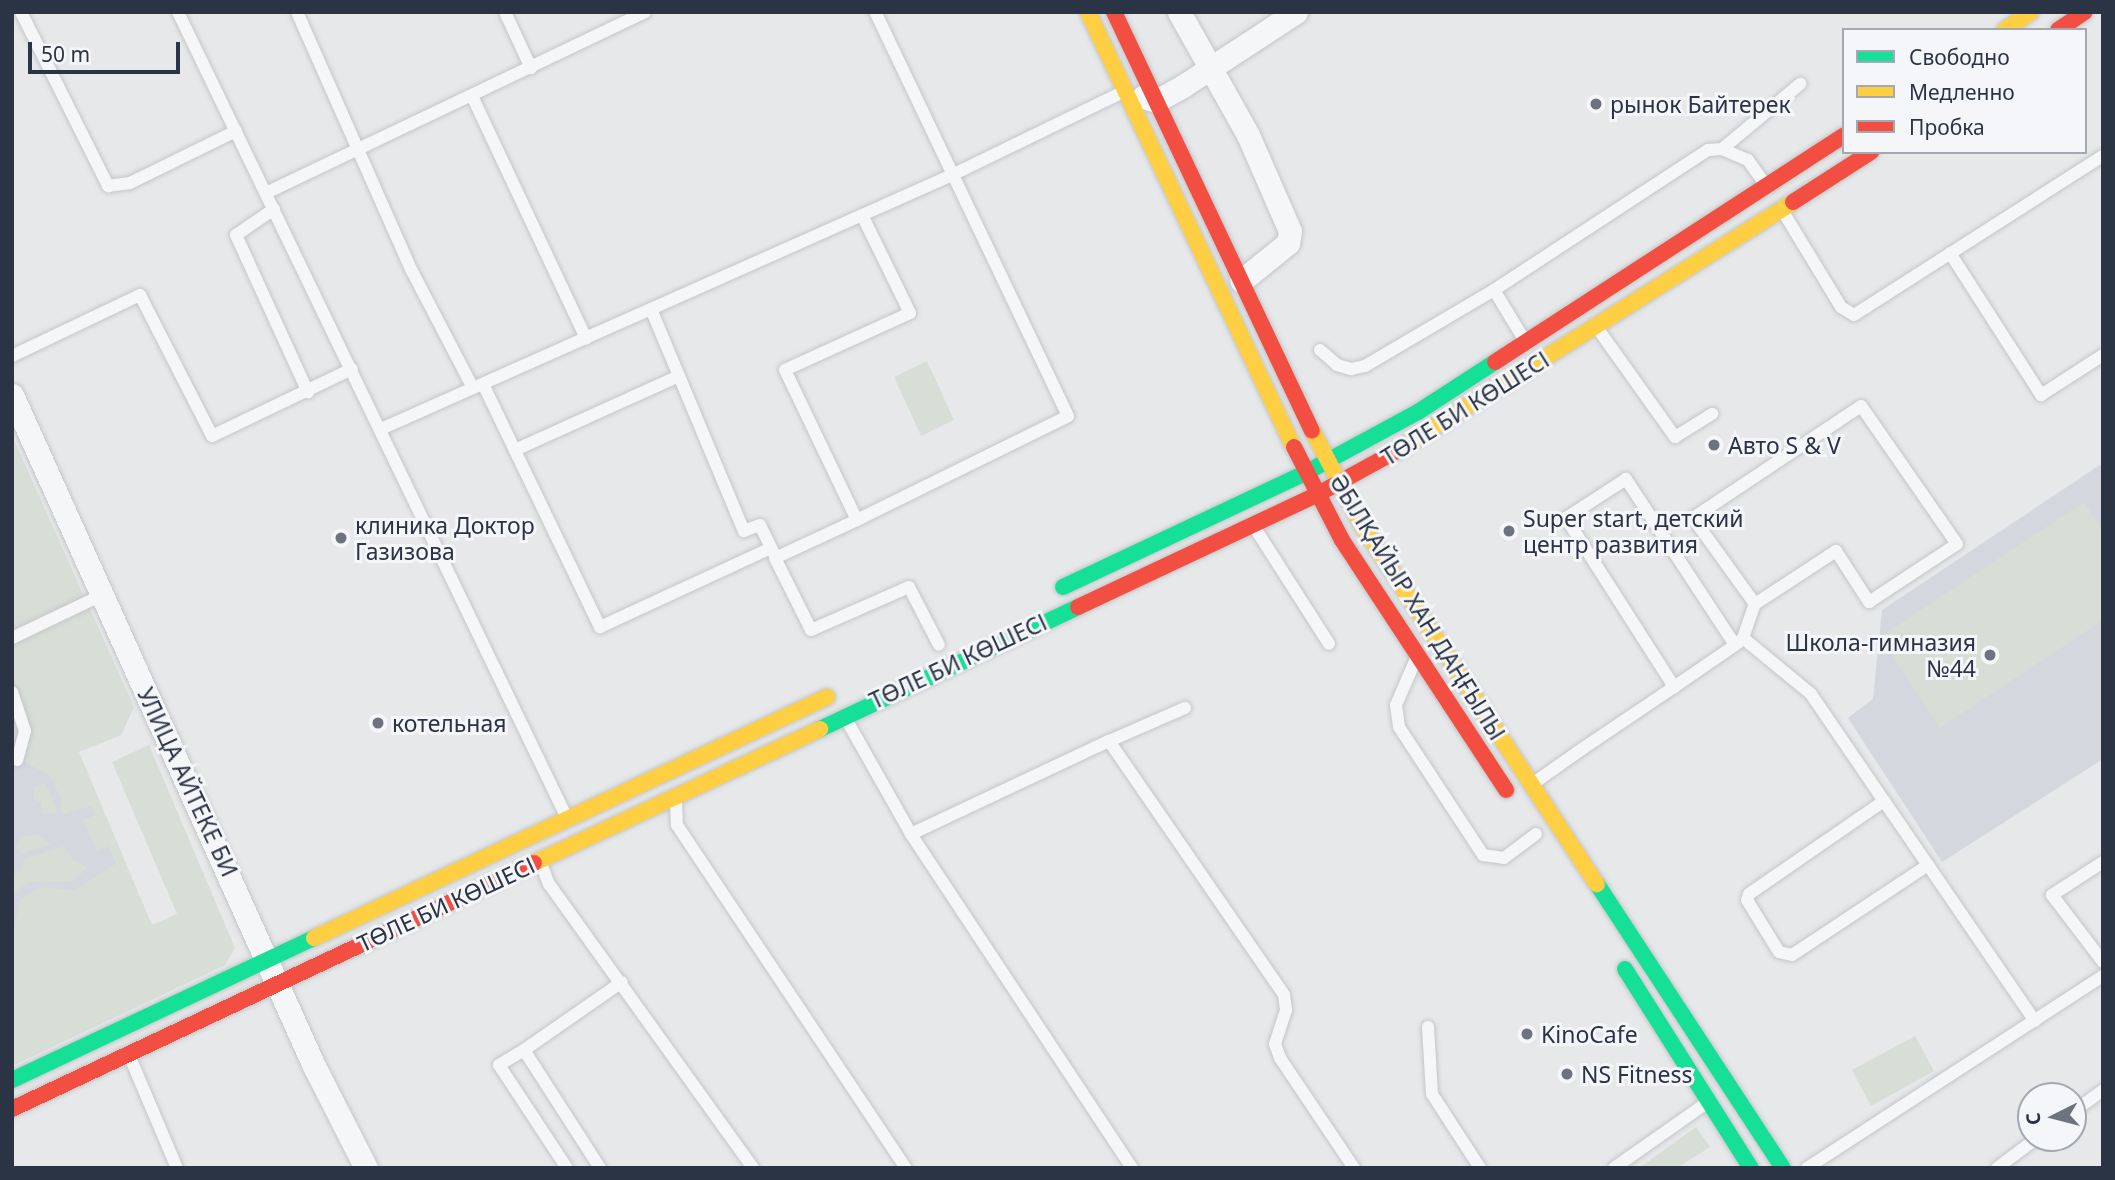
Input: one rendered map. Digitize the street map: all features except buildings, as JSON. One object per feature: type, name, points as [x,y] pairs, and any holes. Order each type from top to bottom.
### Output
[{"type":"main road","name":"ӘБІЛҚАЙЫР ХАН ДАҢҒЫЛЫ","points":[[1088,12],[1318,494],[1416,659],[1539,839]]},
{"type":"main road","name":"ӘБІЛҚАЙЫР ХАН ДАҢҒЫЛЫ","points":[[1114,12],[1328,461],[1363,527],[1530,786],[1783,1168]]},
{"type":"main road","points":[[2008,28],[2031,12]]},
{"type":"main road","points":[[2061,28],[2085,12]]},
{"type":"main road","name":"ТӨЛЕ БИ КӨШЕСІ","points":[[1052,592],[1307,472],[1418,412],[1842,136]]},
{"type":"main road","name":"ТӨЛЕ БИ КӨШЕСІ","points":[[12,1109],[676,797],[844,714],[1318,494],[1430,433],[1780,206],[1868,154]]},
{"type":"main road","name":"ТӨЛЕ БИ КӨШЕСІ","points":[[12,1080],[840,691]]},
{"type":"main road","points":[[1614,951],[1751,1168]]},
{"type":"street","points":[[1179,12],[1208,70],[1248,135],[1290,231],[1288,243],[1241,281]]},
{"type":"street","points":[[1125,91],[1156,100],[1208,70],[1296,12]]},
{"type":"street","name":"УЛИЦА АЙТЕКЕ БИ","points":[[12,395],[267,960],[366,1168]]},
{"type":"lane","points":[[21,12],[108,186],[130,183],[236,131]]},
{"type":"lane","points":[[178,12],[567,819]]},
{"type":"lane","points":[[297,12],[412,271],[515,450],[600,627],[857,520],[1068,416],[875,12]]},
{"type":"lane","points":[[505,12],[531,68]]},
{"type":"lane","points":[[266,193],[645,12]]},
{"type":"lane","points":[[1320,350],[1337,365],[1365,366],[1494,290],[1697,157],[1722,149],[1800,84]]},
{"type":"lane","points":[[381,429],[952,175],[1125,91]]},
{"type":"lane","points":[[472,96],[586,338]]},
{"type":"lane","points":[[1722,149],[1748,160],[1780,206],[1842,307],[1854,315],[2103,156]]},
{"type":"lane","points":[[274,209],[236,235],[308,392]]},
{"type":"lane","points":[[857,520],[785,370],[909,313],[862,215]]},
{"type":"lane","points":[[1950,253],[2041,396],[2103,355]]},
{"type":"lane","points":[[1494,290],[1525,341]]},
{"type":"lane","points":[[12,356],[140,295],[212,436],[352,369]]},
{"type":"lane","points":[[651,309],[744,531],[760,525],[811,630],[909,587],[939,645]]},
{"type":"lane","points":[[1596,326],[1675,437],[1712,414]]},
{"type":"lane","points":[[515,450],[679,376]]},
{"type":"lane","points":[[1518,807],[1530,786],[1739,641],[1755,604],[1836,551],[1870,602],[1957,544],[1861,406],[1693,518],[1755,604]]},
{"type":"lane","points":[[1674,687],[1566,518],[1626,479],[1739,641],[1811,694],[2035,1021]]},
{"type":"lane","points":[[1252,525],[1329,644]]},
{"type":"lane","points":[[12,638],[102,594]]},
{"type":"lane","points":[[1416,659],[1396,705],[1399,727],[1483,855],[1504,858],[1539,839]]},
{"type":"lane","points":[[12,692],[25,731],[17,760]]},
{"type":"lane","points":[[911,834],[1185,708]]},
{"type":"lane","points":[[844,714],[911,834],[1132,1168]]},
{"type":"lane","points":[[1109,741],[1284,995],[1286,1010],[1275,1044],[1280,1058],[1354,1168]]},
{"type":"lane","points":[[676,797],[677,825],[906,1168]]},
{"type":"lane","points":[[1884,801],[1749,894],[1749,906],[1779,952],[1792,955],[1928,865]]},
{"type":"lane","points":[[540,860],[549,884],[622,982],[753,1168]]},
{"type":"lane","points":[[2103,862],[2052,895],[2103,962]]},
{"type":"lane","points":[[1807,1168],[2102,979]]},
{"type":"lane","points":[[567,1168],[499,1065],[622,982]]},
{"type":"lane","points":[[1428,1027],[1432,1094],[1479,1168]]},
{"type":"lane","points":[[524,1050],[600,1168]]},
{"type":"lane","points":[[128,1054],[177,1168]]},
{"type":"lane","points":[[1614,1168],[1729,1086]]},
{"type":"lane","points":[[2087,1102],[2103,1090]]},
{"type":"lane","points":[[1997,1168],[2018,1152]]},
{"type":"shaded area","points":[[927,361],[954,420],[921,436],[894,377]]},
{"type":"shaded area","points":[[12,436],[134,707],[121,735],[79,752],[152,925],[177,914],[112,762],[149,745],[235,948],[225,965],[12,1066],[12,937],[20,900],[41,887],[75,890],[117,863],[109,846],[97,851],[83,820],[95,815],[91,806],[62,815],[60,796],[48,774],[24,762],[32,728],[12,672],[12,645],[18,642],[12,629]]},
{"type":"shaded area","name":"Школа-гимназия №44","points":[[2103,463],[2103,759],[1942,862],[1848,718],[1873,699],[1882,610]]},
{"type":"shaded area","points":[[2084,502],[2103,531],[2103,620],[1940,728],[1880,637]]},
{"type":"shaded area","points":[[12,594],[95,815],[148,932],[12,996]]},
{"type":"shaded area","points":[[45,783],[57,814],[41,813],[41,802],[34,800],[33,788]]},
{"type":"shaded area","points":[[37,834],[51,844],[23,853],[16,848],[20,837]]},
{"type":"shaded area","points":[[65,846],[73,860],[86,867],[82,873],[70,882],[27,882],[12,897],[12,875],[21,871],[24,859]]},
{"type":"shaded area","points":[[1915,1036],[1934,1071],[1871,1106],[1852,1070]]},
{"type":"shaded area","points":[[1696,1127],[1710,1147],[1677,1168],[1639,1168]]},
{"type":"traffic: fast","points":[[1063,587],[1307,472],[1418,412],[1495,362]]},
{"type":"traffic: fast","points":[[820,729],[1078,607]]},
{"type":"traffic: fast","points":[[1597,884],[1783,1168]]},
{"type":"traffic: fast","points":[[12,1080],[314,938]]},
{"type":"traffic: fast","points":[[1625,969],[1751,1168]]},
{"type":"traffic: slow","points":[[1088,12],[1294,447]]},
{"type":"traffic: slow","points":[[2008,28],[2031,12]]},
{"type":"traffic: slow","points":[[1398,450],[1793,202]]},
{"type":"traffic: slow","points":[[1312,430],[1363,527],[1597,884]]},
{"type":"traffic: slow","points":[[314,938],[827,697]]},
{"type":"traffic: slow","points":[[534,863],[820,729]]},
{"type":"traffic: jam","points":[[1114,12],[1312,430]]},
{"type":"traffic: jam","points":[[2061,28],[2085,12]]},
{"type":"traffic: jam","points":[[1495,362],[1842,136]]},
{"type":"traffic: jam","points":[[1793,202],[1868,154]]},
{"type":"traffic: jam","points":[[1294,447],[1342,540],[1506,790]]},
{"type":"traffic: jam","points":[[1078,607],[1318,494],[1398,450]]},
{"type":"traffic: jam","points":[[12,1109],[534,863]]},
{"type":"place","name":"рынок Байтерек","points":[[1596,104]]},
{"type":"place","name":"Авто S & V","points":[[1714,445]]},
{"type":"place","name":"Super start, детский центр развития","points":[[1509,531]]},
{"type":"place","name":"клиника Доктор Газизова","points":[[341,538]]},
{"type":"place","name":"Школа-гимназия №44","points":[[1990,655]]},
{"type":"place","name":"котельная","points":[[378,723]]},
{"type":"place","name":"KinoCafe","points":[[1527,1034]]},
{"type":"place","name":"NS Fitness","points":[[1567,1074]]}]
